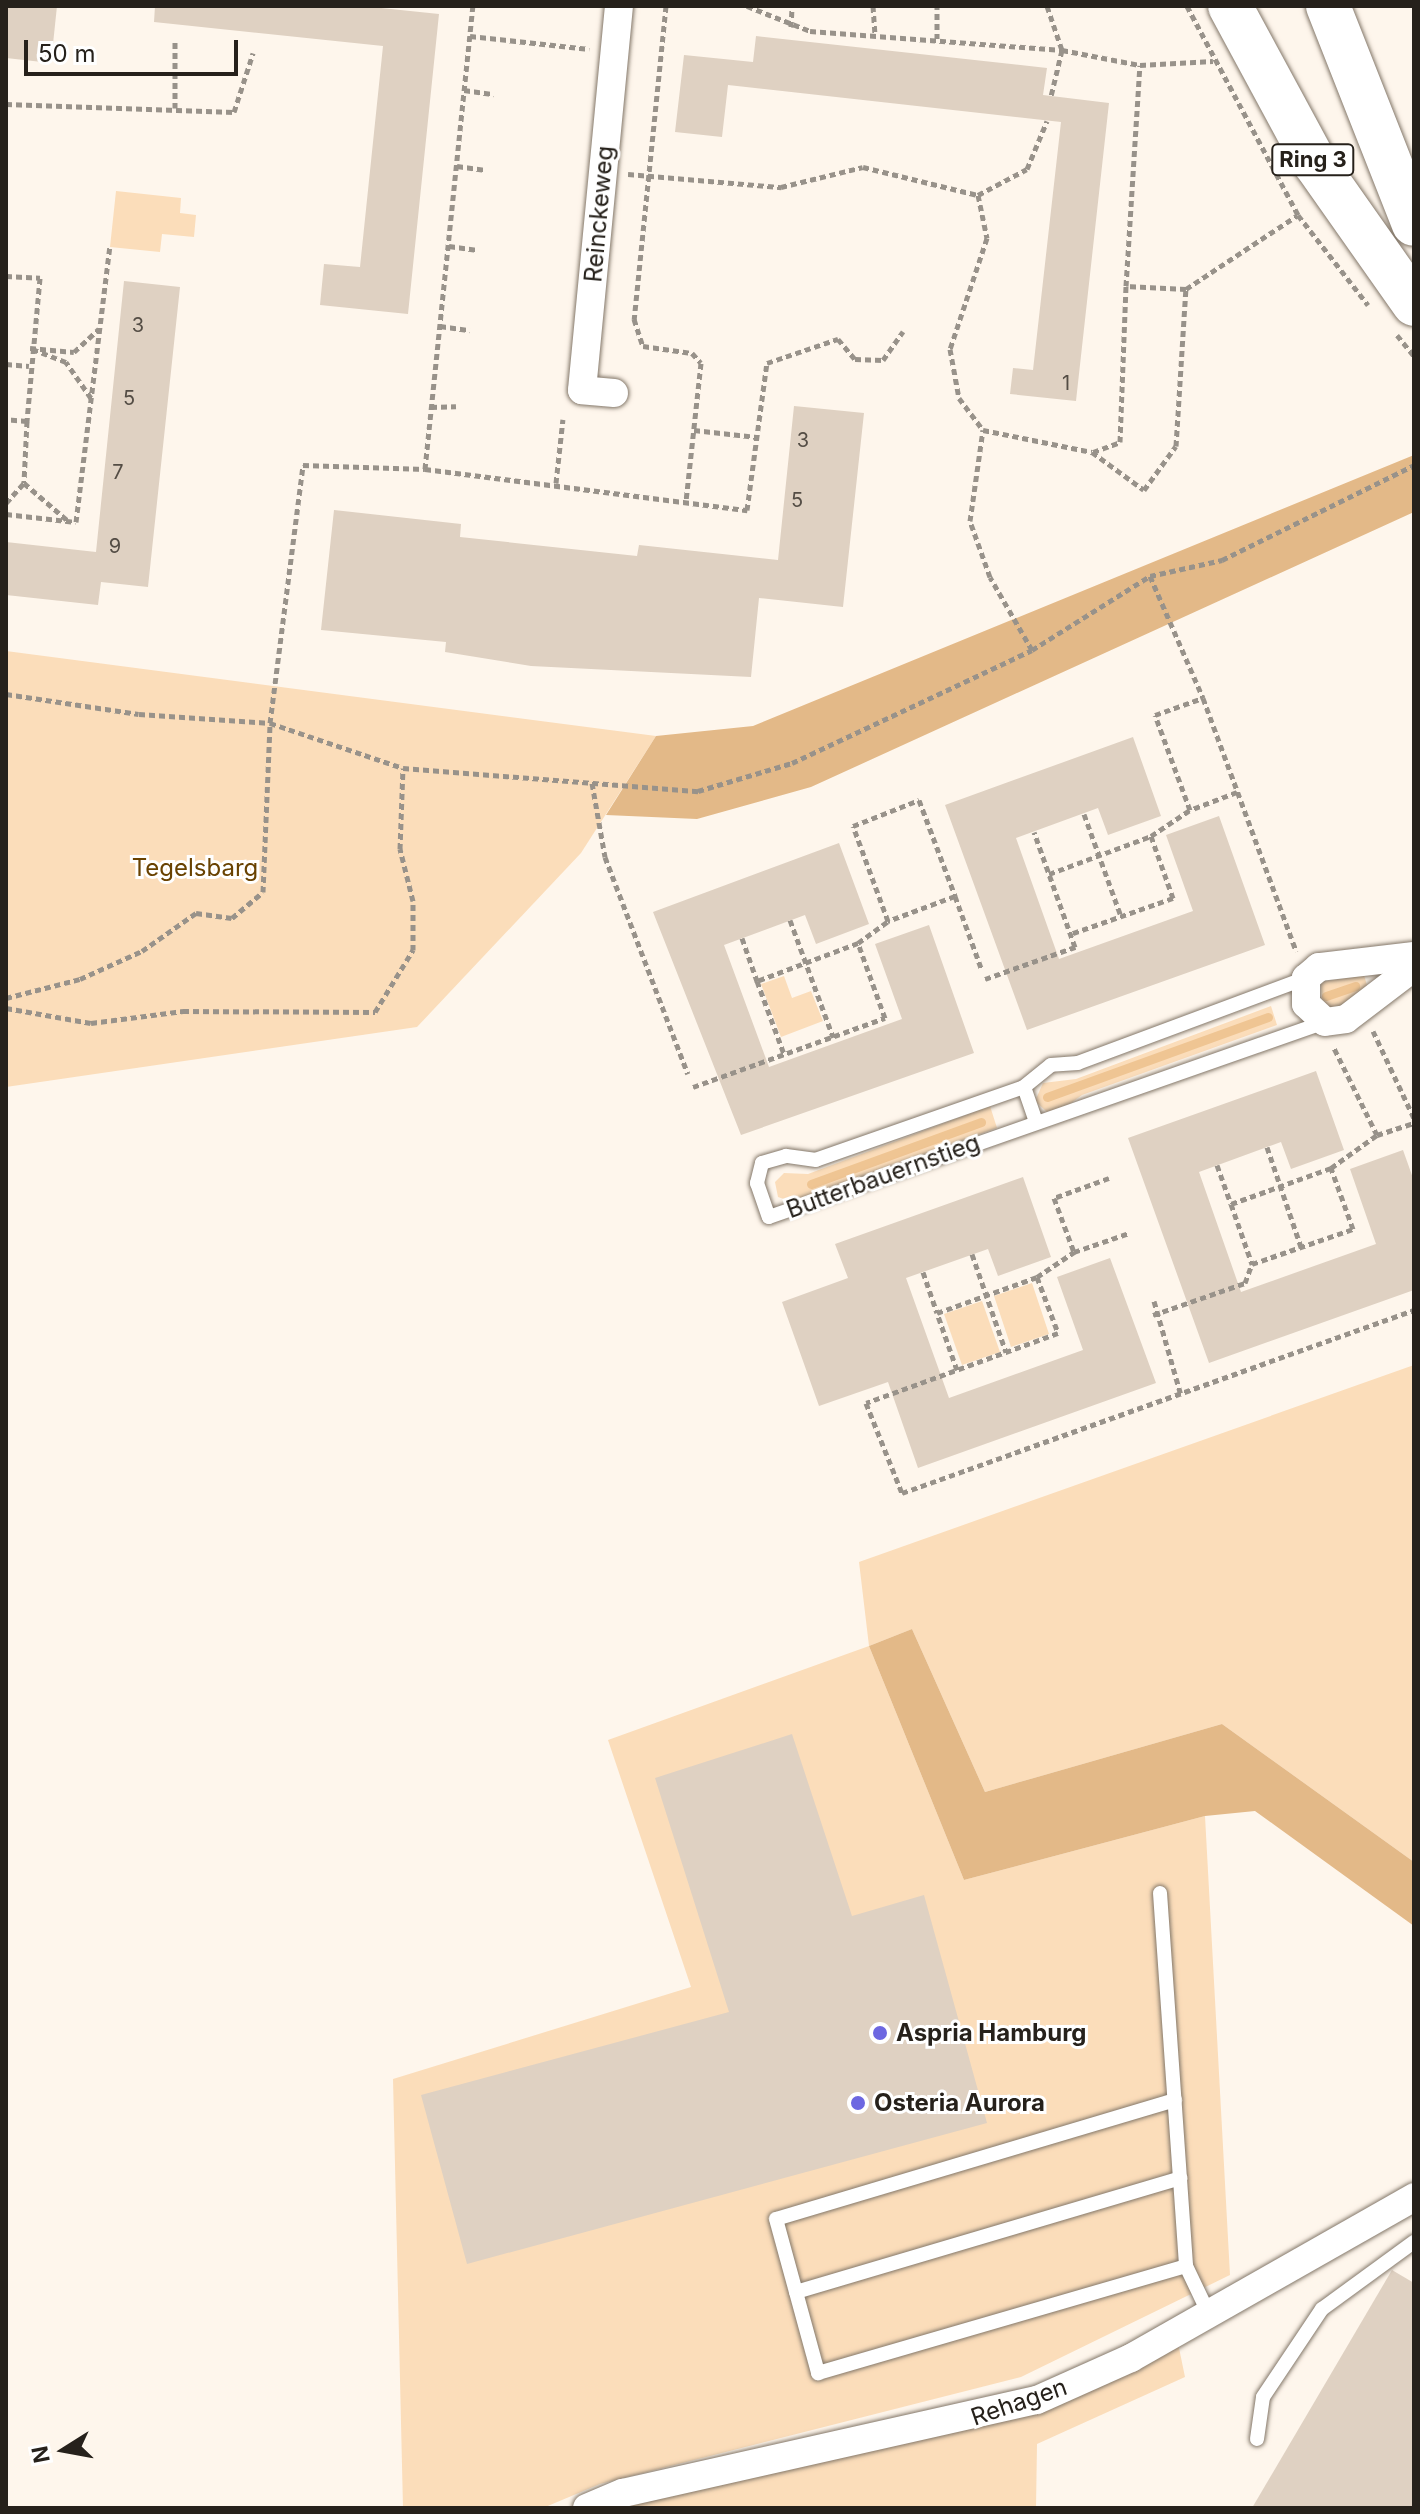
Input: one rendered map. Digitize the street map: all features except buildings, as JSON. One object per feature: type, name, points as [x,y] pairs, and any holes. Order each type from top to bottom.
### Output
[{"type":"main road","name":"Ring 3","points":[[1230,6],[1315,163],[1405,319]]},
{"type":"main road","name":"Ring 3","points":[[1328,6],[1414,224]]},
{"type":"street","name":"Reinckeweg","points":[[614,393],[582,390],[619,6]]},
{"type":"street","name":"Butterbauernstieg","points":[[1306,978],[1335,963],[1414,956]]},
{"type":"street","name":"Butterbauernstieg","points":[[1325,1022],[1365,1007],[1414,967]]},
{"type":"street","points":[[1306,978],[1306,1004],[1325,1022]]},
{"type":"street","name":"Rehagen","points":[[587,2508],[623,2493],[1037,2400],[1131,2358],[1207,2310],[1414,2197]]},
{"type":"lane","name":"Butterbauernstieg","points":[[1306,978],[1078,1063],[1051,1065],[1024,1087],[816,1160],[786,1156],[762,1163],[757,1183],[769,1217],[1036,1121],[1073,1116],[1082,1104],[1325,1022]]},
{"type":"lane","points":[[1024,1087],[1036,1121]]},
{"type":"lane","points":[[1160,1893],[1186,2266],[1207,2310]]},
{"type":"lane","points":[[1175,2100],[776,2219],[818,2373],[1186,2266]]},
{"type":"lane","points":[[796,2292],[1180,2178]]},
{"type":"lane","points":[[1257,2439],[1263,2397],[1322,2309],[1414,2242]]},
{"type":"path","points":[[425,469],[473,6]]},
{"type":"path","points":[[666,6],[635,336],[643,346],[692,353],[701,363],[686,501]]},
{"type":"path","points":[[747,6],[791,27],[1062,50],[1140,65],[1213,61]]},
{"type":"path","points":[[791,27],[792,6]]},
{"type":"path","points":[[873,6],[875,35]]},
{"type":"path","points":[[937,6],[937,39]]},
{"type":"path","points":[[1047,6],[1062,50],[1051,96]]},
{"type":"path","points":[[470,36],[614,51]]},
{"type":"path","points":[[175,41],[175,108]]},
{"type":"path","points":[[6,104],[234,112],[253,53]]},
{"type":"path","points":[[1092,452],[1120,442],[1140,65]]},
{"type":"path","points":[[464,90],[494,94]]},
{"type":"path","points":[[603,171],[781,187],[863,167],[978,195],[1027,169],[1047,121]]},
{"type":"path","points":[[457,166],[484,170]]},
{"type":"path","points":[[978,195],[987,238],[950,349],[959,398],[983,430],[1092,452],[1144,490],[1176,446],[1186,289]]},
{"type":"path","points":[[1126,286],[1186,289],[1298,215]]},
{"type":"path","points":[[449,246],[476,250]]},
{"type":"path","points":[[6,514],[76,522],[110,247]]},
{"type":"path","points":[[6,276],[40,278],[30,348],[24,483],[6,503]]},
{"type":"path","points":[[1405,319],[1414,356]]},
{"type":"path","points":[[440,326],[470,330]]},
{"type":"path","points":[[30,348],[74,352],[100,328]]},
{"type":"path","points":[[6,998],[80,979],[142,951],[196,913],[232,918],[263,892],[270,723],[303,465],[425,469],[556,483],[747,510],[767,363],[838,339],[855,359],[883,360],[903,331]]},
{"type":"path","points":[[30,348],[66,362],[91,398]]},
{"type":"path","points":[[6,364],[29,366]]},
{"type":"path","points":[[431,407],[456,406]]},
{"type":"path","points":[[6,419],[27,421]]},
{"type":"path","points":[[556,483],[563,419]]},
{"type":"path","points":[[694,430],[757,437]]},
{"type":"path","points":[[983,430],[970,521],[990,577],[1032,650]]},
{"type":"path","points":[[6,694],[139,714],[270,723],[403,768],[698,791],[792,763],[1032,650],[1150,576],[1222,560],[1414,465]]},
{"type":"path","points":[[24,483],[69,521]]},
{"type":"path","points":[[1150,576],[1203,698],[1306,978]]},
{"type":"path","points":[[1190,810],[1155,715],[1203,698]]},
{"type":"path","points":[[6,1008],[91,1023],[183,1011],[375,1012],[413,950],[413,901],[400,849],[403,768]]},
{"type":"path","points":[[592,783],[605,857],[688,1074]]},
{"type":"path","points":[[1049,874],[1151,836],[1190,810],[1237,792]]},
{"type":"path","points":[[888,921],[853,826],[919,800],[981,968]]},
{"type":"path","points":[[1084,814],[1121,916]]},
{"type":"path","points":[[985,979],[1075,947],[1034,832]]},
{"type":"path","points":[[1070,934],[1173,898],[1151,836]]},
{"type":"path","points":[[757,981],[858,943],[888,921],[955,896]]},
{"type":"path","points":[[790,920],[833,1037]]},
{"type":"path","points":[[742,938],[784,1054]]},
{"type":"path","points":[[693,1087],[885,1018],[858,943]]},
{"type":"path","points":[[1231,1204],[1331,1168],[1377,1135],[1414,1120],[1397,1072],[1382,1061],[1365,1007]]},
{"type":"path","points":[[1325,1022],[1345,1080],[1364,1097],[1377,1135]]},
{"type":"path","points":[[1267,1147],[1301,1247]]},
{"type":"path","points":[[1153,1315],[1245,1283],[1252,1264],[1217,1165]]},
{"type":"path","points":[[1252,1264],[1353,1229],[1331,1168]]},
{"type":"path","points":[[1074,1252],[1054,1198],[1109,1178]]},
{"type":"path","points":[[937,1313],[1037,1277],[1074,1252],[1129,1233]]},
{"type":"path","points":[[972,1254],[1006,1352]]},
{"type":"path","points":[[923,1272],[957,1370]]},
{"type":"path","points":[[1037,1277],[1058,1333],[866,1403],[902,1493],[1414,1310]]},
{"type":"path","points":[[1154,1301],[1153,1315],[1181,1395]]},
{"type":"green space","points":[[116,191],[181,198],[180,213],[196,215],[194,237],[162,234],[160,252],[110,247]]},
{"type":"green space","name":"Tegelsbarg","points":[[6,651],[656,736],[581,853],[417,1027],[6,1087]]},
{"type":"green space","points":[[1364,975],[1368,989],[1338,1010],[1322,1005],[1321,982]]},
{"type":"green space","points":[[784,976],[792,998],[811,991],[823,1021],[781,1037],[761,984]]},
{"type":"green space","points":[[1271,1006],[1277,1025],[1082,1095],[1063,1109],[1047,1112],[1035,1101],[1043,1083],[1076,1079]]},
{"type":"green space","points":[[990,1106],[997,1128],[792,1202],[778,1197],[775,1182],[784,1173],[808,1174]]},
{"type":"green space","points":[[1032,1283],[1049,1334],[1011,1347],[994,1296]]},
{"type":"green space","points":[[982,1301],[1000,1352],[962,1365],[944,1314]]},
{"type":"green space","points":[[1414,1365],[1414,1862],[1222,1724],[985,1792],[912,1629],[869,1646],[859,1562]]},
{"type":"green space","name":"Aspria Hamburg","points":[[869,1646],[964,1880],[1205,1816],[1230,2275],[1021,2377],[600,2484],[543,2508],[403,2508],[393,2079],[691,1987],[608,1740]]},
{"type":"green space","points":[[1178,2343],[1185,2377],[1037,2444],[1036,2508],[616,2508],[820,2462]]},
{"type":"shaded area","points":[[1414,455],[1414,512],[811,787],[697,819],[606,815],[656,736],[753,726]]},
{"type":"shaded area","points":[[912,1629],[985,1792],[1222,1724],[1414,1862],[1414,1926],[1255,1811],[1205,1816],[964,1880],[869,1646]]},
{"type":"waterway","points":[[1326,996],[1355,986]]},
{"type":"waterway","points":[[1047,1097],[1268,1017]]},
{"type":"waterway","points":[[811,1184],[981,1122]]},
{"type":"place","name":"Aspria Hamburg","points":[[880,2033]]},
{"type":"place","name":"Osteria Aurora","points":[[858,2103]]}]
